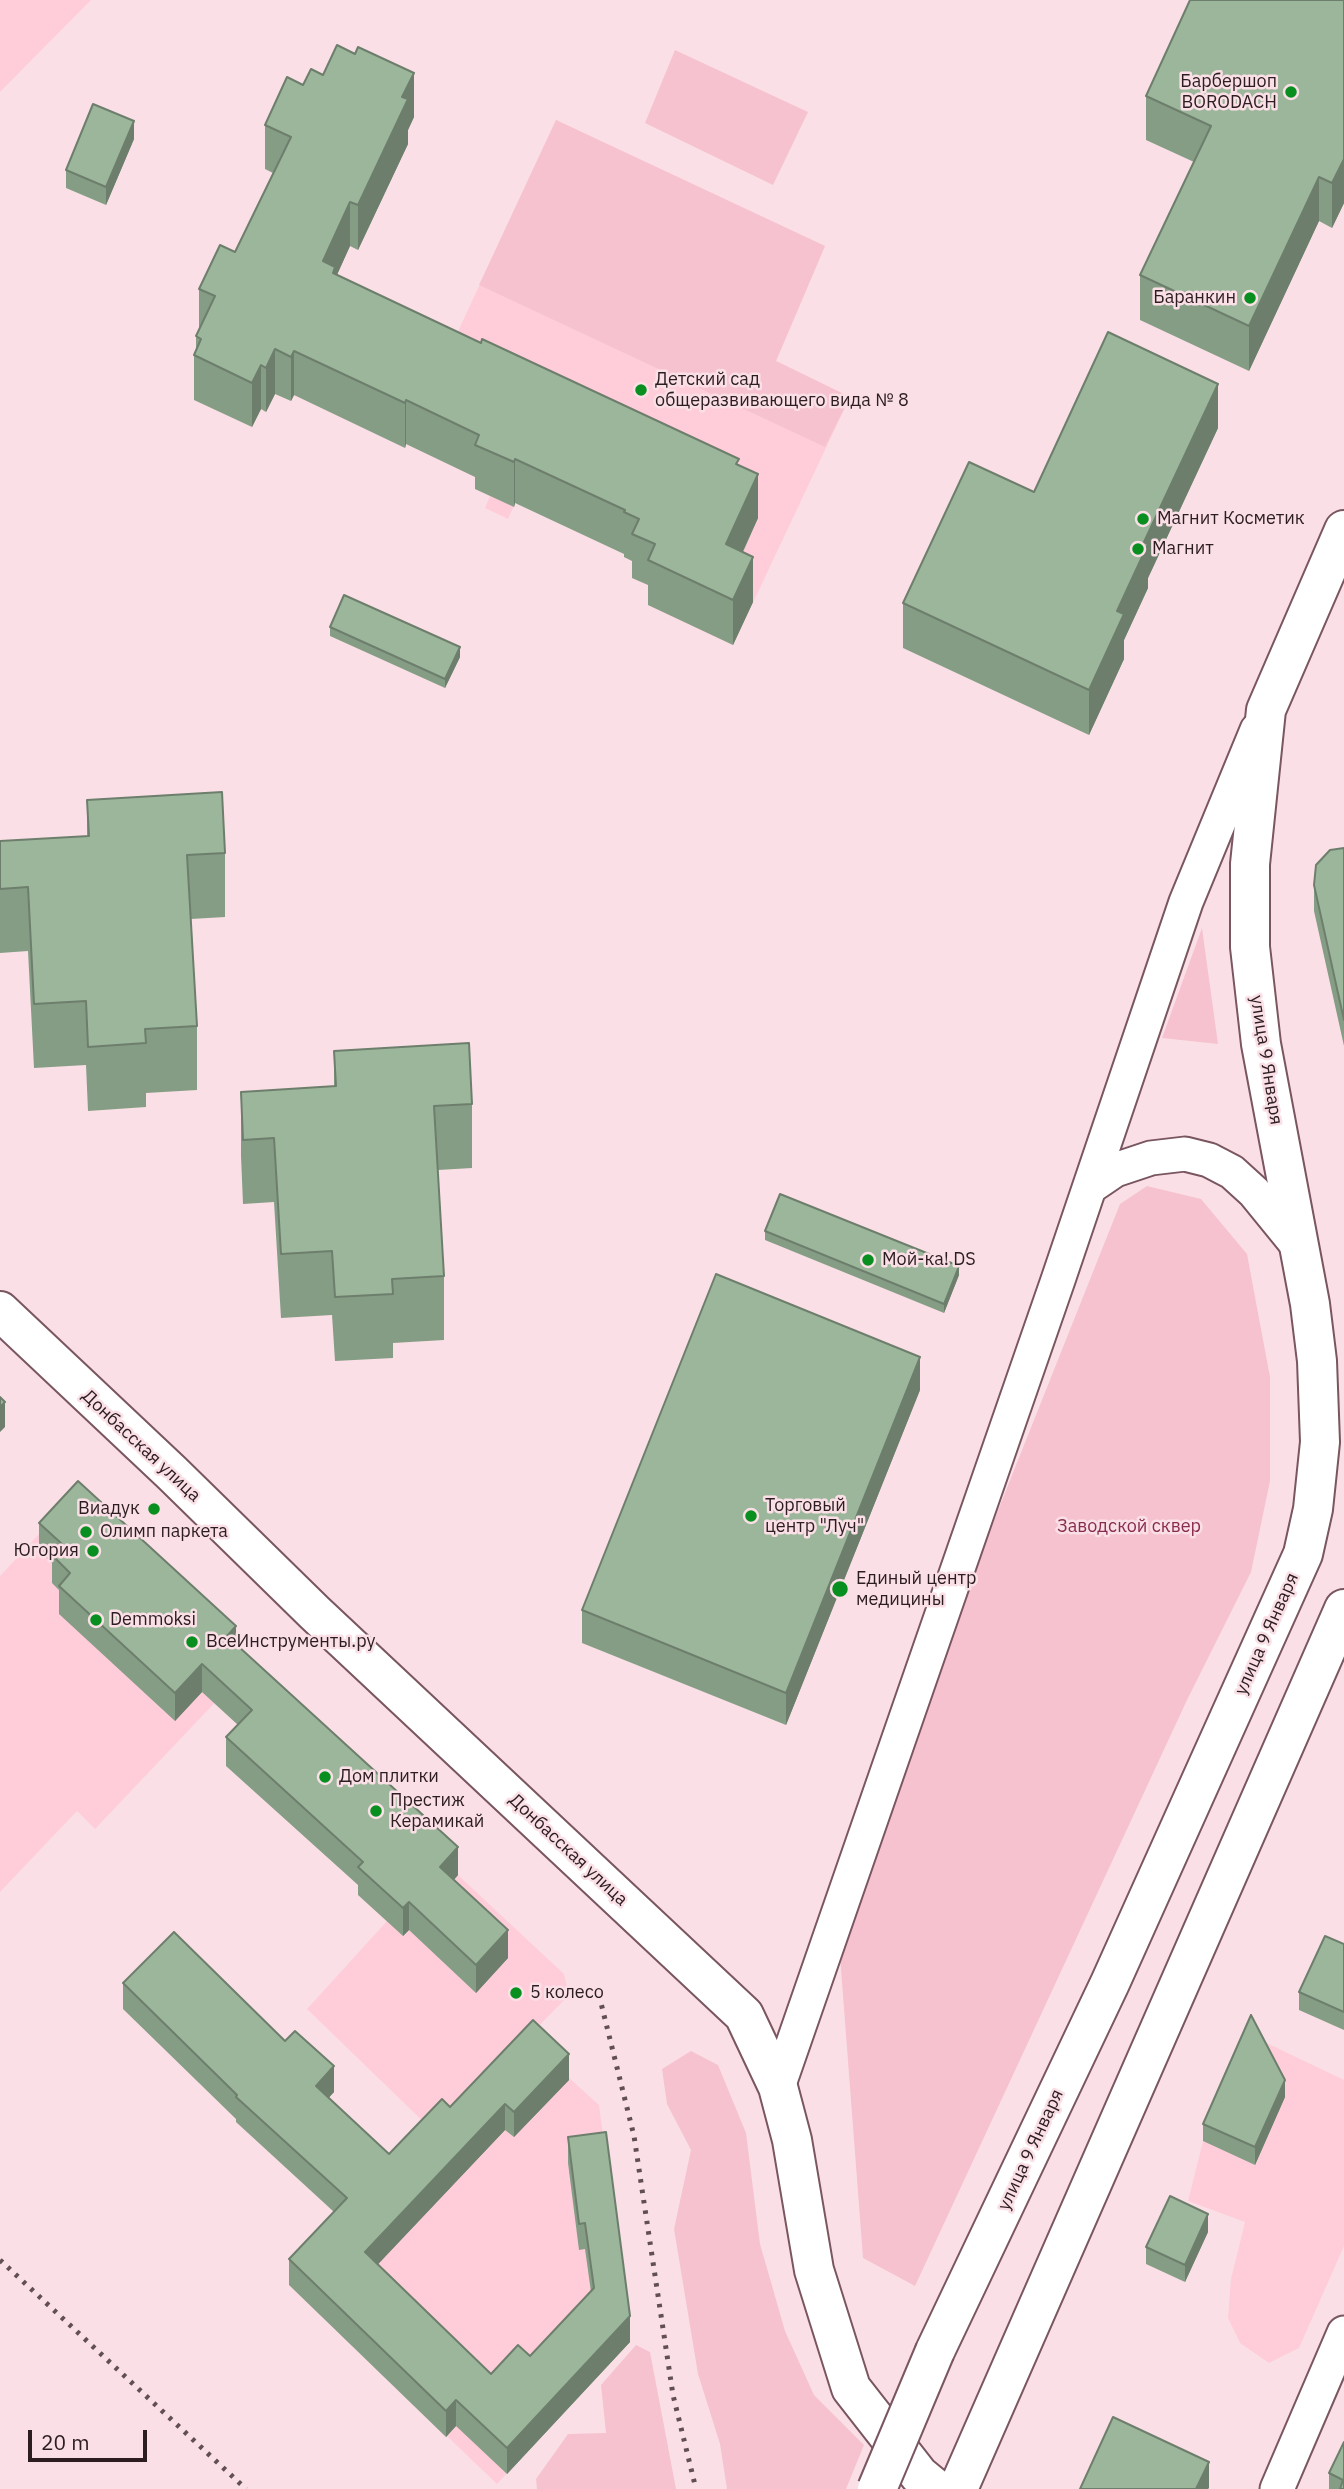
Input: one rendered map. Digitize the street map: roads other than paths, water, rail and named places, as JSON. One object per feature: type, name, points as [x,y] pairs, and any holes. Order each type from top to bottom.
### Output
[{"type":"main road","name":"улица 9 Января","points":[[877,2489],[935,2351],[1110,1983],[1303,1554],[1313,1509],[1320,1442],[1317,1361],[1310,1304],[1261,1044],[1250,947],[1250,864],[1266,710],[1342,547]]},
{"type":"main road","name":"Донбасская улица","points":[[0,1311],[315,1613],[744,2015],[778,2087],[792,2140],[814,2270],[851,2388],[927,2482]]},
{"type":"main road","points":[[1317,1361],[1344,1406]]},
{"type":"main road","points":[[958,2489],[1344,1609]]},
{"type":"street","name":"улица 9 Января","points":[[778,2087],[1186,902],[1266,710]]},
{"type":"street","points":[[1090,1186],[1115,1170],[1151,1158],[1185,1154],[1209,1160],[1232,1172],[1254,1192],[1298,1246]]},
{"type":"street","points":[[1277,2489],[1344,2333]]},
{"type":"railway","points":[[599,1995],[634,2136],[673,2395],[696,2489]]},
{"type":"railway","points":[[0,2260],[246,2489]]},
{"type":"place","name":"Барбершоп BORODACH","points":[[1291,92]]},
{"type":"place","name":"Баранкин","points":[[1250,298]]},
{"type":"place","name":"Детский сад общеразвивающего вида № 8","points":[[641,390]]},
{"type":"place","name":"Магнит Косметик","points":[[1143,519]]},
{"type":"place","name":"Магнит","points":[[1138,549]]},
{"type":"place","name":"Мой-ка! DS","points":[[868,1260]]},
{"type":"place","name":"Виадук","points":[[154,1509]]},
{"type":"place","name":"Торговый центр \"Луч\"","points":[[751,1516]]},
{"type":"place","name":"Олимп паркета","points":[[86,1532]]},
{"type":"place","name":"Югория","points":[[93,1551]]},
{"type":"place","name":"Единый центр медицины","points":[[840,1589]]},
{"type":"place","name":"Demmoksi","points":[[96,1620]]},
{"type":"place","name":"ВсеИнструменты.ру","points":[[192,1642]]},
{"type":"place","name":"Дом плитки","points":[[325,1777]]},
{"type":"place","name":"Престиж Керамикай","points":[[376,1811]]},
{"type":"place","name":"5 колесо","points":[[516,1993]]},
{"type":"park label","name":"Заводской сквер","points":[[1129,1527]]}]
